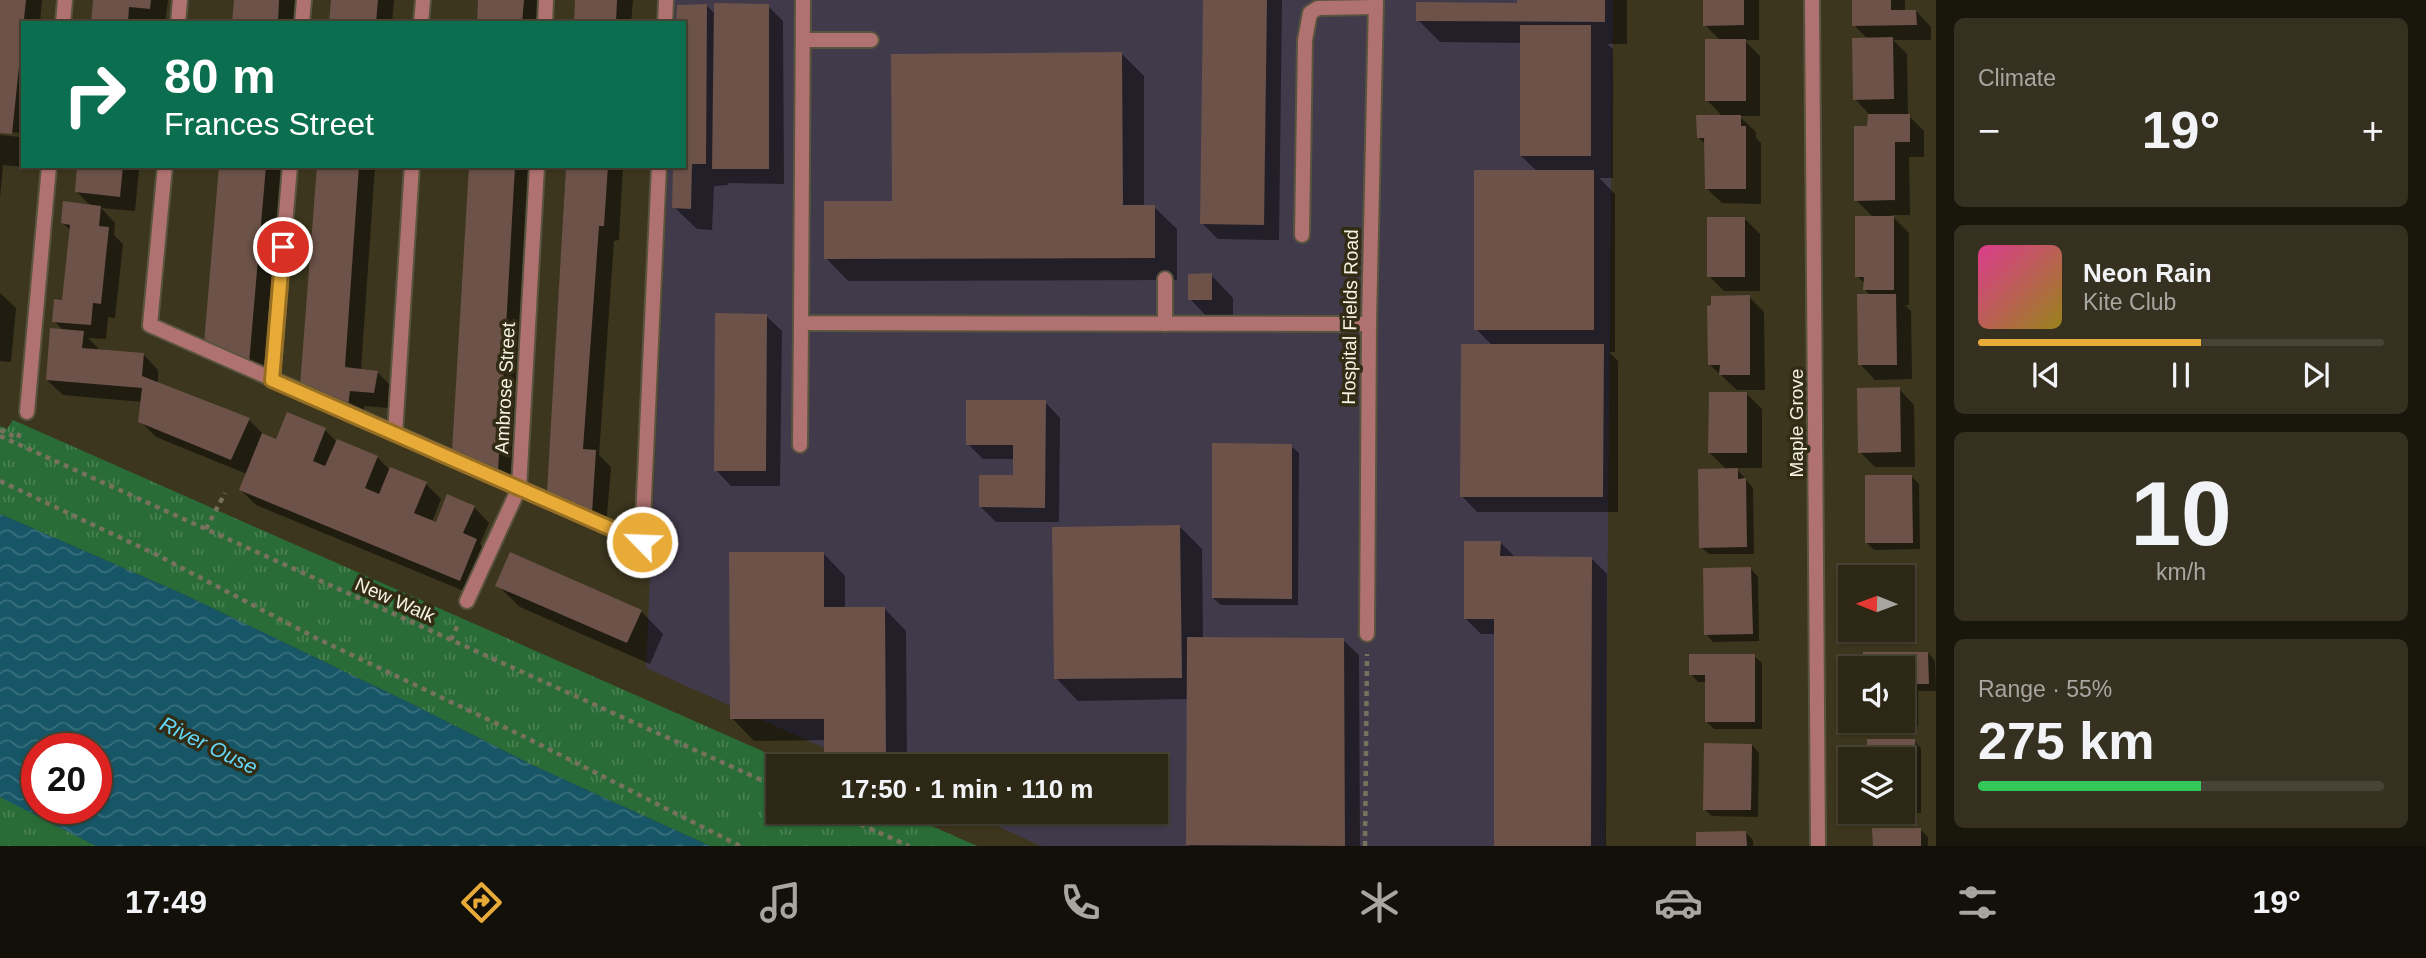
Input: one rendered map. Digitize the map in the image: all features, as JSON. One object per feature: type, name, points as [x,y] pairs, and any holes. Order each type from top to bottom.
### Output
[{"type":"street","points":[[63,21],[65,0]]},
{"type":"street","points":[[178,21],[180,0]]},
{"type":"street","points":[[302,21],[303,0]]},
{"type":"street","points":[[421,21],[423,0]]},
{"type":"street","points":[[545,21],[546,0]]},
{"type":"street","points":[[665,21],[666,0]]},
{"type":"street","points":[[800,445],[803,0]]},
{"type":"street","name":"Maple Grove","points":[[1812,0],[1818,846]]},
{"type":"street","points":[[1302,235],[1305,40],[1310,13],[1318,8],[1375,3]]},
{"type":"street","name":"Hospital Fields Road","points":[[1367,634],[1375,3]]},
{"type":"street","points":[[803,40],[871,40]]},
{"type":"street","points":[[27,412],[48,168]]},
{"type":"street","points":[[165,168],[150,325],[642,542],[659,168]]},
{"type":"street","points":[[272,380],[290,168]]},
{"type":"street","points":[[395,433],[412,168]]},
{"type":"street","name":"Ambrose Street","points":[[467,601],[519,488],[537,168]]},
{"type":"street","points":[[1165,279],[1165,324]]},
{"type":"street","points":[[801,323],[1369,324]]},
{"type":"path","name":"New Walk","points":[[0,436],[17,441],[766,782]]},
{"type":"path","points":[[0,481],[155,554],[316,638],[525,737],[740,846]]},
{"type":"path","points":[[206,529],[225,493]]},
{"type":"path","points":[[451,640],[460,618]]},
{"type":"path","points":[[1365,846],[1367,634]]},
{"type":"path","points":[[860,824],[909,846]]},
{"type":"shaded area","points":[[675,0],[1613,0],[1605,846],[1041,846],[992,824],[1168,824],[1168,754],[838,754],[646,668],[668,168],[686,168],[686,21],[674,21]]},
{"type":"green space","points":[[13,420],[769,754],[766,754],[766,824],[927,824],[977,846],[710,846],[530,764],[183,594],[0,514],[0,426],[7,429]]},
{"type":"green space","points":[[0,797],[21,807],[21,824],[53,824],[96,846],[0,846]]},
{"type":"water","name":"River Ouse","points":[[0,514],[183,594],[530,764],[710,846],[96,846],[53,824],[112,824],[112,733],[21,733],[21,808],[0,797]]},
{"type":"building","points":[[0,0],[26,0],[24,21],[21,21],[21,48],[12,134],[0,133]]},
{"type":"building","points":[[93,0],[151,0],[150,9],[129,7],[128,21],[91,21]]},
{"type":"building","points":[[234,0],[279,0],[278,21],[232,21]]},
{"type":"building","points":[[331,0],[378,0],[376,21],[329,21]]},
{"type":"building","points":[[478,0],[524,0],[522,21],[477,21]]},
{"type":"building","points":[[575,0],[617,0],[616,21],[574,21]]},
{"type":"building","points":[[1203,0],[1267,0],[1264,225],[1200,224]]},
{"type":"building","points":[[1517,0],[1605,0],[1605,22],[1416,21],[1416,2],[1517,3]]},
{"type":"building","points":[[1703,0],[1744,0],[1744,25],[1703,26]]},
{"type":"building","points":[[1852,0],[1891,0],[1891,10],[1916,10],[1917,25],[1852,26]]},
{"type":"building","points":[[714,3],[769,4],[769,169],[712,169]]},
{"type":"building","points":[[707,4],[706,164],[692,164],[691,209],[672,208],[673,168],[686,168],[686,21],[676,21],[677,5]]},
{"type":"building","points":[[1520,25],[1591,25],[1591,156],[1520,156]]},
{"type":"building","points":[[1893,37],[1894,99],[1853,100],[1852,38]]},
{"type":"building","points":[[1705,39],[1746,39],[1746,101],[1705,101]]},
{"type":"building","points":[[1122,52],[1123,205],[1155,205],[1155,258],[824,259],[824,201],[892,201],[891,54]]},
{"type":"building","points":[[1868,114],[1910,114],[1910,142],[1895,142],[1895,200],[1854,201],[1854,126],[1867,126]]},
{"type":"building","points":[[1696,115],[1741,115],[1741,126],[1746,126],[1746,189],[1705,189],[1704,138],[1697,138]]},
{"type":"building","points":[[77,168],[123,168],[120,197],[75,192]]},
{"type":"building","points":[[219,168],[266,168],[249,364],[204,344]]},
{"type":"building","points":[[317,168],[359,168],[345,367],[378,371],[374,393],[350,391],[348,406],[300,386]]},
{"type":"building","points":[[469,168],[515,168],[498,471],[452,451]]},
{"type":"building","points":[[566,168],[608,168],[604,226],[599,226],[583,449],[596,450],[592,513],[547,492]]},
{"type":"building","points":[[1474,170],[1594,170],[1594,330],[1474,330]]},
{"type":"building","points":[[63,201],[101,206],[99,226],[109,227],[101,304],[93,303],[91,325],[52,322],[54,299],[62,300],[70,225],[61,223]]},
{"type":"building","points":[[1855,216],[1894,216],[1894,290],[1863,290],[1864,277],[1855,277]]},
{"type":"building","points":[[1707,217],[1745,217],[1745,277],[1707,277]]},
{"type":"building","points":[[1212,273],[1212,300],[1188,300],[1188,274]]},
{"type":"building","points":[[1857,294],[1896,294],[1897,365],[1858,365]]},
{"type":"building","points":[[1750,295],[1750,375],[1719,375],[1720,365],[1708,365],[1707,306],[1711,305],[1711,296]]},
{"type":"building","points":[[715,313],[767,314],[766,471],[714,471]]},
{"type":"building","points":[[50,328],[84,331],[82,348],[144,353],[142,376],[250,418],[231,460],[138,422],[142,388],[46,380]]},
{"type":"building","points":[[1461,344],[1604,344],[1603,497],[1460,497]]},
{"type":"building","points":[[1900,387],[1901,452],[1858,453],[1857,388]]},
{"type":"building","points":[[1709,392],[1747,392],[1747,453],[1708,453]]},
{"type":"building","points":[[966,400],[1046,400],[1045,508],[979,507],[979,475],[1013,475],[1013,445],[966,445]]},
{"type":"building","points":[[287,412],[326,428],[313,461],[325,466],[337,439],[378,456],[365,488],[379,494],[390,467],[427,482],[414,513],[436,522],[447,494],[475,506],[463,533],[477,539],[460,581],[239,490],[262,433],[276,439]]},
{"type":"building","points":[[1212,443],[1292,444],[1292,599],[1212,598]]},
{"type":"building","points":[[1738,468],[1738,479],[1746,478],[1747,547],[1699,548],[1698,469]]},
{"type":"building","points":[[1865,475],[1912,475],[1913,543],[1865,543]]},
{"type":"building","points":[[1180,525],[1182,678],[1054,679],[1052,527]]},
{"type":"building","points":[[1464,541],[1501,541],[1500,556],[1592,557],[1591,846],[1494,846],[1494,619],[1464,619]]},
{"type":"building","points":[[510,552],[642,610],[627,643],[495,586]]},
{"type":"building","points":[[729,552],[824,552],[824,607],[885,607],[886,754],[824,754],[824,719],[730,719]]},
{"type":"building","points":[[1861,563],[1910,563],[1910,565]]},
{"type":"building","points":[[1751,567],[1753,634],[1704,635],[1703,568]]},
{"type":"building","points":[[1187,637],[1344,638],[1345,846],[1186,845]]},
{"type":"building","points":[[1863,652],[1928,652],[1929,684],[1915,684],[1915,656],[1863,656]]},
{"type":"building","points":[[1689,654],[1755,654],[1755,722],[1705,722],[1705,675],[1689,675]]},
{"type":"building","points":[[1867,739],[1915,739],[1915,747],[1867,747]]},
{"type":"building","points":[[1704,743],[1752,744],[1751,810],[1703,810]]},
{"type":"building","points":[[1872,828],[1921,828],[1921,846],[1873,846]]},
{"type":"building","points":[[1746,831],[1747,846],[1696,846],[1696,832]]},
{"type":"route","points":[[283,247],[272,380],[642,542]]}]
